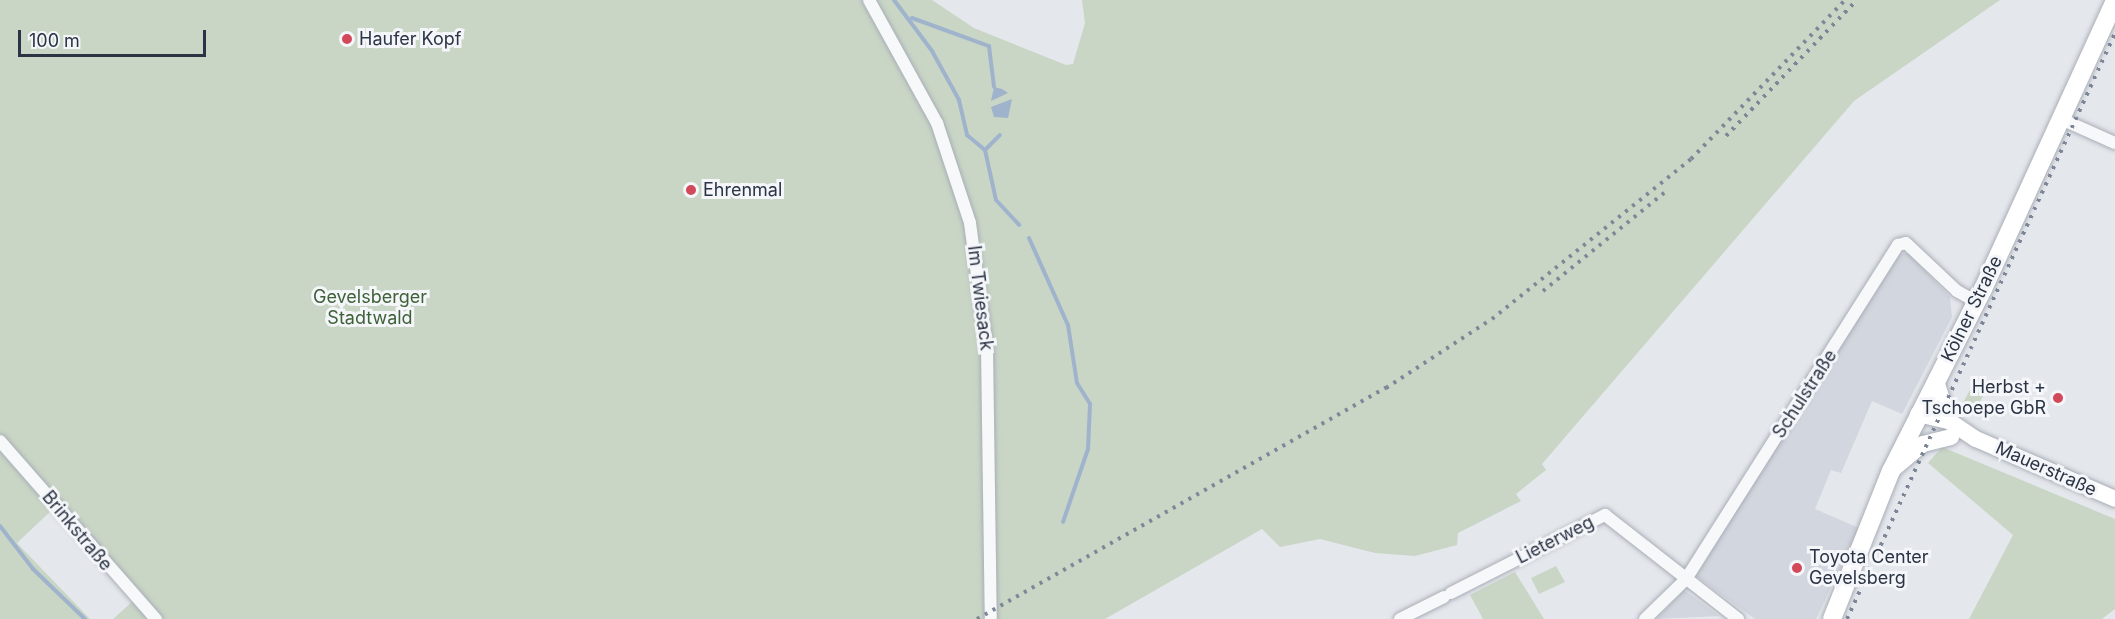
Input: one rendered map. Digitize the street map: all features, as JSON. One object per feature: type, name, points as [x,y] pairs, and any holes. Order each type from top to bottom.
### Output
[{"type":"main road","name":"Kölner Straße","points":[[1832,619],[1891,471],[1977,302],[2115,1]]},
{"type":"main road","points":[[1891,471],[1923,444],[1950,429],[1936,381]]},
{"type":"main road","name":"Mauerstraße","points":[[1918,414],[2115,499]]},
{"type":"street","name":"Im Twiesack","points":[[868,0],[937,123],[970,223],[987,348],[991,619]]},
{"type":"street","points":[[2061,119],[2115,143]]},
{"type":"street","name":"Schulstraße","points":[[1645,619],[1686,579],[1898,245],[1906,243],[1957,291],[1977,302]]},
{"type":"street","name":"Brinkstraße","points":[[0,441],[156,619]]},
{"type":"street","name":"Lieterweg","points":[[1401,619],[1424,614],[1448,596],[1605,515],[1738,619]]},
{"type":"shaded area","points":[[1908,253],[1950,297],[1952,317],[1902,414],[1872,401],[1841,473],[1831,470],[1815,509],[1859,528],[1816,619],[1755,619],[1696,576],[1837,343],[1900,254]]},
{"type":"shaded area","points":[[1684,590],[1719,616],[1656,619]]},
{"type":"green space","name":"Gevelsberger Stadtwald","points":[[0,0],[932,0],[974,28],[1066,65],[1073,64],[1085,23],[1082,0],[2000,0],[1854,101],[1542,464],[1546,470],[1516,494],[1521,501],[1458,533],[1457,545],[1415,556],[1375,553],[1320,539],[1280,547],[1262,529],[1105,619],[113,619],[133,601],[54,508],[17,543],[90,619],[0,619]]},
{"type":"green space","points":[[1970,390],[1984,394],[1973,415],[1960,408]]},
{"type":"green space","points":[[1942,447],[2115,519],[2115,609],[2102,619],[1969,619],[2013,535],[1928,463]]},
{"type":"green space","points":[[1556,566],[1565,582],[1539,594],[1531,578]]},
{"type":"green space","points":[[1515,572],[1544,619],[1483,619],[1470,595]]},
{"type":"water","points":[[994,87],[1002,89],[1008,93],[991,101]]},
{"type":"water","points":[[1012,99],[1008,118],[994,117],[991,107]]},
{"type":"waterway","points":[[894,0],[932,51],[959,100],[967,135],[985,150],[996,200],[1019,225]]},
{"type":"waterway","points":[[912,18],[989,46],[994,87]]},
{"type":"waterway","points":[[985,150],[1000,135]]},
{"type":"waterway","points":[[1029,238],[1068,325],[1077,383],[1090,404],[1088,449],[1063,522]]},
{"type":"waterway","points":[[0,526],[33,569],[85,619]]},
{"type":"railway","points":[[977,619],[1386,388],[1492,319],[1691,159],[1845,0]]},
{"type":"railway","points":[[1726,136],[1857,0]]},
{"type":"railway","points":[[1847,619],[2115,33]]},
{"type":"railway","points":[[1543,291],[1669,189]]},
{"type":"place","name":"Haufer Kopf","points":[[347,39]]},
{"type":"place","name":"Ehrenmal","points":[[691,190]]},
{"type":"place","name":"Herbst + Tschoepe GbR","points":[[2058,398]]},
{"type":"place","name":"Toyota Center Gevelsberg","points":[[1797,568]]}]
